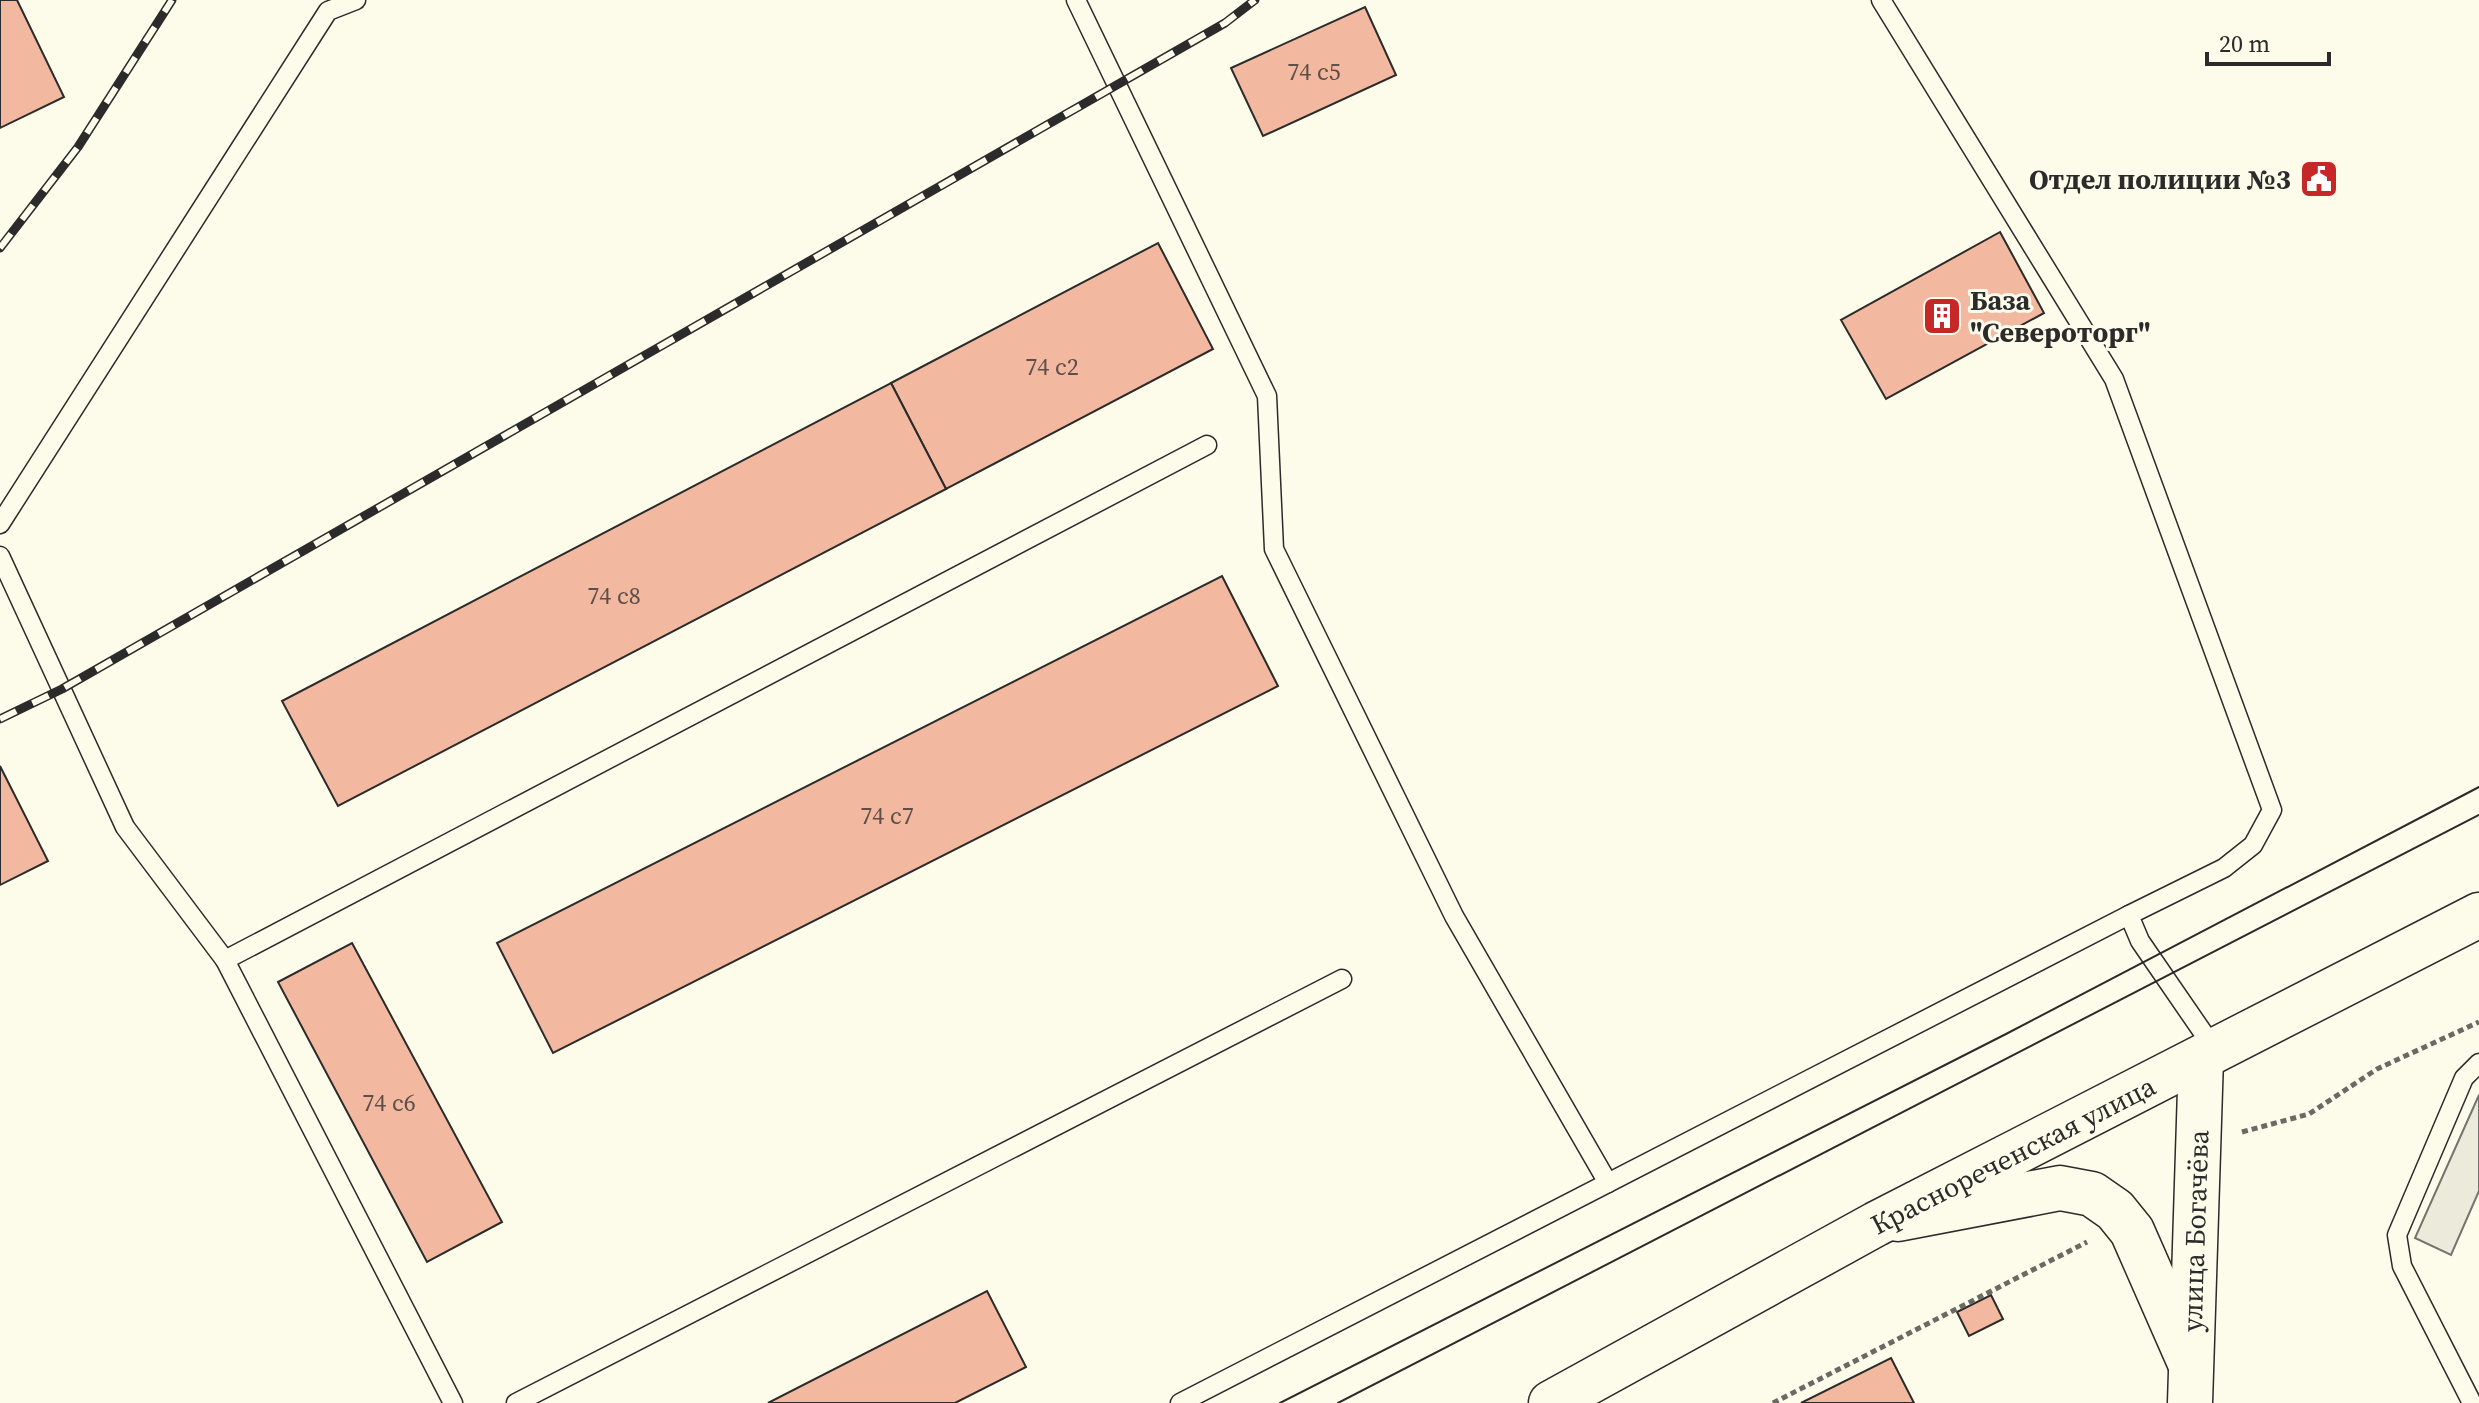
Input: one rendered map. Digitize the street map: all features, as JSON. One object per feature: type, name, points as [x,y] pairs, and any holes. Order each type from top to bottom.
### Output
[{"type":"main road","name":"Краснореченская улица","points":[[1551,1403],[1876,1224],[2479,915]]},
{"type":"main road","name":"улица Богачёва","points":[[2190,1383],[2196,1180],[2208,1054]]},
{"type":"main road","points":[[1876,1224],[2060,1188],[2092,1194],[2126,1221],[2150,1267],[2190,1383]]},
{"type":"lane","points":[[0,524],[328,11],[356,0]]},
{"type":"lane","points":[[1076,0],[1267,396],[1274,549],[1454,916],[1608,1183]]},
{"type":"lane","points":[[1180,1403],[2224,868],[2253,845],[2272,810],[2114,379],[1881,0]]},
{"type":"lane","points":[[225,960],[1207,445]]},
{"type":"lane","points":[[0,556],[125,827],[225,960],[453,1403]]},
{"type":"lane","points":[[2129,915],[2140,941],[2208,1054]]},
{"type":"lane","points":[[516,1403],[1342,979]]},
{"type":"lane","points":[[2472,1403],[2402,1266],[2397,1235],[2464,1078],[2479,1063]]},
{"type":"path","points":[[2196,1180],[2211,1168],[2218,1144],[2225,1138],[2309,1114],[2377,1069],[2479,1022]]},
{"type":"path","points":[[1773,1403],[2126,1221]]},
{"type":"shaded area","points":[[2479,1095],[2479,1191],[2451,1255],[2415,1238]]},
{"type":"building","points":[[0,0],[17,0],[64,97],[0,128]]},
{"type":"building","points":[[1365,7],[1396,75],[1263,136],[1231,68]]},
{"type":"building","name":"База \"Североторг\"","points":[[2000,232],[2044,313],[1886,399],[1841,320]]},
{"type":"building","points":[[1158,243],[1213,349],[946,489],[891,383]]},
{"type":"building","points":[[891,383],[946,489],[338,806],[282,701]]},
{"type":"building","points":[[1222,576],[1278,686],[553,1053],[497,943]]},
{"type":"building","points":[[0,766],[48,861],[0,885]]},
{"type":"building","points":[[352,943],[502,1222],[427,1262],[278,982]]},
{"type":"building","points":[[987,1291],[1026,1367],[955,1403],[768,1403]]},
{"type":"building","points":[[1991,1295],[2003,1319],[1969,1336],[1957,1312]]},
{"type":"building","points":[[1891,1358],[1914,1403],[1801,1403]]},
{"type":"tram line","points":[[1280,1403],[2006,1034],[2479,787]]},
{"type":"tram line","points":[[1338,1403],[2479,815]]},
{"type":"railway","points":[[0,248],[78,147],[172,0]]},
{"type":"railway","points":[[0,719],[62,689],[1225,23],[1255,0]]},
{"type":"place","name":"Отдел полиции №3","points":[[2319,179]]},
{"type":"place","name":"База \"Североторг\"","points":[[1942,316]]}]
